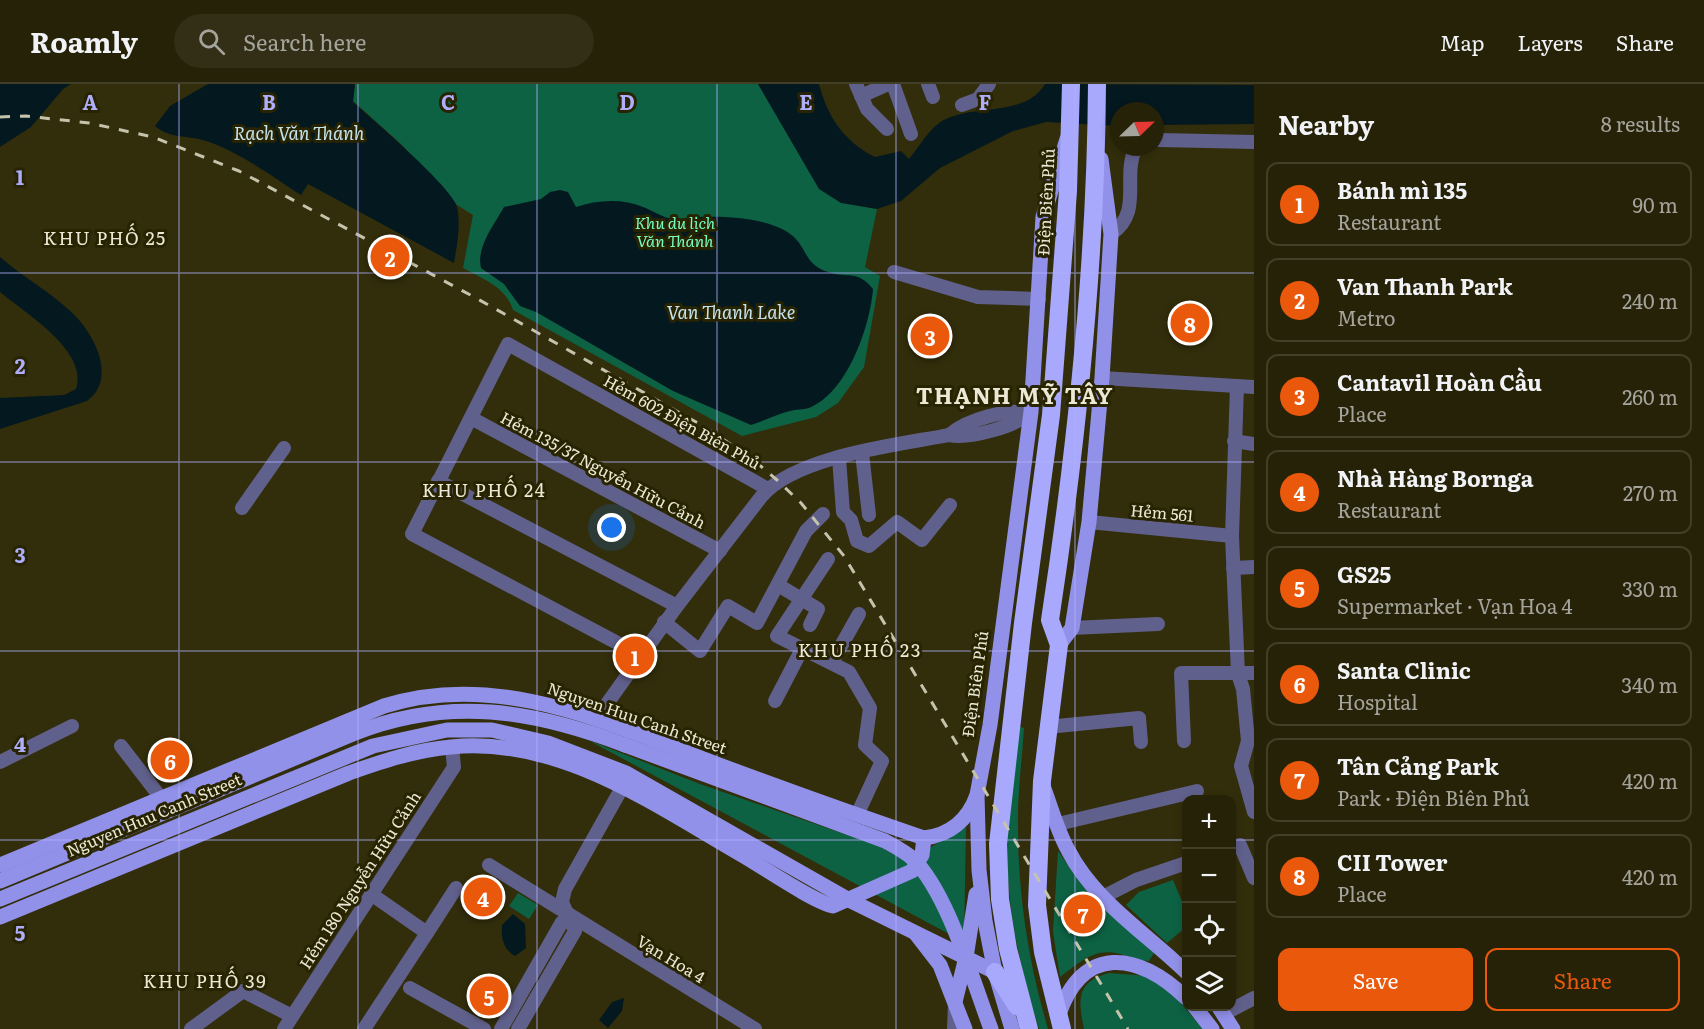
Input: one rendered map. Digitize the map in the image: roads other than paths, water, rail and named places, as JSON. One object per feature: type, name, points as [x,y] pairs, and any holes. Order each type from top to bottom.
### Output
[{"type":"highway","points":[[1069,133],[1071,84]]},
{"type":"highway","points":[[1060,1023],[1043,952],[1037,905],[1042,781],[1059,645],[1050,620],[1078,419],[1097,132],[1097,84]]},
{"type":"highway","name":"Điện Biên Phủ","points":[[1019,1025],[998,867],[1008,744],[1051,415],[1068,191],[1069,133]]},
{"type":"highway","points":[[1057,346],[1060,354],[1069,358],[1079,357],[1084,348]]},
{"type":"highway","points":[[1051,415],[1058,407],[1069,405],[1078,419]]},
{"type":"highway","points":[[995,972],[1019,1025]]},
{"type":"main road","points":[[1059,645],[1072,628],[1089,522],[1102,378],[1111,234],[1097,132]]},
{"type":"main road","name":"Điện Biên Phủ","points":[[995,972],[979,870],[977,795],[1031,412],[1043,217],[1069,133]]},
{"type":"main road","points":[[994,681],[1013,708]]},
{"type":"main road","name":"Nguyen Huu Canh Street","points":[[0,881],[384,706],[427,696],[472,693],[507,695],[924,838]]},
{"type":"main road","name":"Nguyen Huu Canh Street","points":[[592,725],[625,745],[873,836],[912,857],[931,881],[945,909],[991,1029]]},
{"type":"main road","name":"Nguyen Huu Canh Street","points":[[0,899],[373,746],[447,730],[492,730],[522,736],[574,752],[626,780],[828,905],[839,906],[851,900]]},
{"type":"main road","points":[[982,772],[1008,744]]},
{"type":"main road","name":"Nguyen Huu Canh Street","points":[[0,917],[349,773],[392,758],[452,747],[501,747],[626,780]]},
{"type":"main road","points":[[1042,781],[1067,850],[1081,872],[1103,897],[1182,968]]},
{"type":"main road","points":[[851,900],[912,870],[922,855],[924,838],[941,835],[957,826],[969,812],[977,795]]},
{"type":"main road","points":[[164,805],[179,843]]},
{"type":"main road","name":"Nguyen Huu Canh Street","points":[[1,863],[164,805]]},
{"type":"main road","points":[[955,1002],[966,957],[979,870]]},
{"type":"main road","points":[[851,900],[995,972]]},
{"type":"main road","points":[[912,930],[940,965],[965,1029]]},
{"type":"main road","points":[[1151,969],[1164,952]]},
{"type":"main road","points":[[1060,1023],[1064,998],[1076,980],[1100,965],[1122,963],[1151,969],[1182,995]]},
{"type":"main road","points":[[1198,1011],[1212,1029]]},
{"type":"main road","points":[[1222,1011],[1233,1029]]},
{"type":"main road","points":[[972,1029],[1019,1025]]},
{"type":"street","points":[[887,129],[867,109],[859,90],[890,84],[911,134]]},
{"type":"street","points":[[962,105],[973,103],[989,84]]},
{"type":"street","points":[[1164,140],[1254,142]]},
{"type":"street","points":[[1111,234],[1121,225],[1131,207],[1133,156]]},
{"type":"street","points":[[894,272],[978,297],[1039,299]]},
{"type":"street","name":"Hẻm 602 Điện Biên Phủ","points":[[471,417],[508,344],[768,489],[786,476],[807,466],[949,435],[962,438],[1021,421],[1031,412]]},
{"type":"street","points":[[1102,378],[1254,387]]},
{"type":"street","points":[[1237,386],[1233,568],[1238,674],[1244,689],[1251,741],[1241,766],[1254,812]]},
{"type":"street","points":[[471,417],[412,534],[640,655]]},
{"type":"street","name":"Hẻm 135/37 Nguyễn Hữu Cảnh","points":[[471,417],[720,551]]},
{"type":"street","points":[[1234,441],[1254,444]]},
{"type":"street","points":[[242,508],[284,448]]},
{"type":"street","points":[[862,453],[869,515]]},
{"type":"street","points":[[839,458],[843,512],[851,520],[857,541],[869,546],[897,522],[922,540],[950,505]]},
{"type":"street","points":[[438,481],[676,606]]},
{"type":"street","points":[[592,725],[664,622],[768,489]]},
{"type":"street","points":[[664,622],[699,651],[728,606],[757,623],[806,531],[823,514]]},
{"type":"street","name":"Hẻm 561","points":[[1089,522],[1232,536]]},
{"type":"street","points":[[828,559],[777,636],[849,672],[870,708],[865,745],[882,762],[856,815]]},
{"type":"street","points":[[1233,568],[1254,567]]},
{"type":"street","points":[[778,585],[818,609],[810,626]]},
{"type":"street","points":[[832,662],[859,614]]},
{"type":"street","points":[[1072,628],[1158,624]]},
{"type":"street","points":[[775,700],[802,649]]},
{"type":"street","points":[[1184,741],[1181,673],[1254,673]]},
{"type":"street","points":[[1047,727],[1139,718],[1141,742]]},
{"type":"street","points":[[0,762],[72,726]]},
{"type":"street","points":[[121,746],[164,805]]},
{"type":"street","name":"Hẻm 180 Nguyễn Hữu Cảnh","points":[[284,1029],[454,767],[452,747]]},
{"type":"street","points":[[518,1029],[574,931],[571,917],[562,902],[565,889],[626,780]]},
{"type":"street","points":[[1058,824],[1197,791]]},
{"type":"street","points":[[1254,839],[1236,847],[1254,878]]},
{"type":"street","points":[[1103,897],[1136,880],[1182,864]]},
{"type":"street","name":"Vạn Hoa 4","points":[[489,865],[755,1029]]},
{"type":"street","points":[[364,1029],[456,888]]},
{"type":"street","points":[[371,894],[427,933]]},
{"type":"street","points":[[501,1029],[562,922],[571,917]]},
{"type":"street","points":[[410,988],[484,1029]]},
{"type":"street","points":[[191,1029],[243,991],[292,1016]]},
{"type":"street","points":[[1236,1005],[1254,998]]},
{"type":"street","points":[[954,1029],[955,1002]]},
{"type":"water","points":[[0,84],[71,84],[63,89],[31,127],[0,147]]},
{"type":"water","name":"Rạch Văn Thánh","points":[[208,84],[355,84],[353,102],[442,185],[457,207],[459,221],[454,263],[308,184],[301,195],[225,148],[199,139],[170,134],[155,126],[170,106]]},
{"type":"water","points":[[758,84],[819,84],[832,118],[854,144],[875,157],[901,151],[909,159],[939,123],[965,113],[1024,102],[1036,95],[1045,84],[1254,85],[1254,124],[1164,125],[1164,102],[1110,102],[1110,126],[1046,122],[1013,131],[940,168],[901,201],[877,209],[841,203],[819,189]]},
{"type":"water","name":"Van Thanh Lake","points":[[560,190],[568,192],[576,207],[618,201],[635,204],[672,219],[721,217],[765,223],[792,235],[813,264],[819,268],[835,274],[862,279],[873,289],[871,304],[861,339],[845,374],[823,400],[809,408],[785,412],[751,425],[673,391],[536,312],[520,306],[504,284],[481,268],[483,244],[504,207],[541,199],[550,192]]},
{"type":"water","points":[[0,257],[61,303],[79,320],[97,350],[102,372],[95,393],[87,401],[0,429],[0,398],[64,395],[76,389],[77,375],[73,361],[52,334],[0,292]]},
{"type":"water","points":[[513,914],[525,924],[526,948],[515,956],[505,947],[502,934],[502,925]]},
{"type":"water","points":[[624,998],[622,1011],[608,1028],[599,1020],[612,1002]]},
{"type":"railway","points":[[0,117],[26,116],[89,123],[153,137],[239,171],[476,298],[703,426],[750,457],[801,503],[844,556],[1128,1029]]},
{"type":"place","name":"Van Thanh Park","points":[[390,257]]},
{"type":"place","name":"CII Tower","points":[[1190,323]]},
{"type":"place","name":"Cantavil Hoàn Cầu","points":[[930,336]]},
{"type":"place","name":"Bánh mì 135","points":[[635,656]]},
{"type":"place","name":"Santa Clinic","points":[[170,760]]},
{"type":"place","name":"Nhà Hàng Bornga","points":[[483,897]]},
{"type":"place","name":"Tân Cảng Park","points":[[1083,914]]},
{"type":"place","name":"GS25","points":[[489,996]]},
{"type":"district","name":"KHU PHỐ 25","points":[[105,239]]},
{"type":"district","name":"THẠNH MỸ TÂY","points":[[1015,396]]},
{"type":"district","name":"KHU PHỐ 24","points":[[484,491]]},
{"type":"district","name":"KHU PHỐ 23","points":[[860,651]]},
{"type":"district","name":"KHU PHỐ 39","points":[[205,982]]},
{"type":"park label","name":"Khu du lịch Văn Thánh","points":[[675,232]]}]
